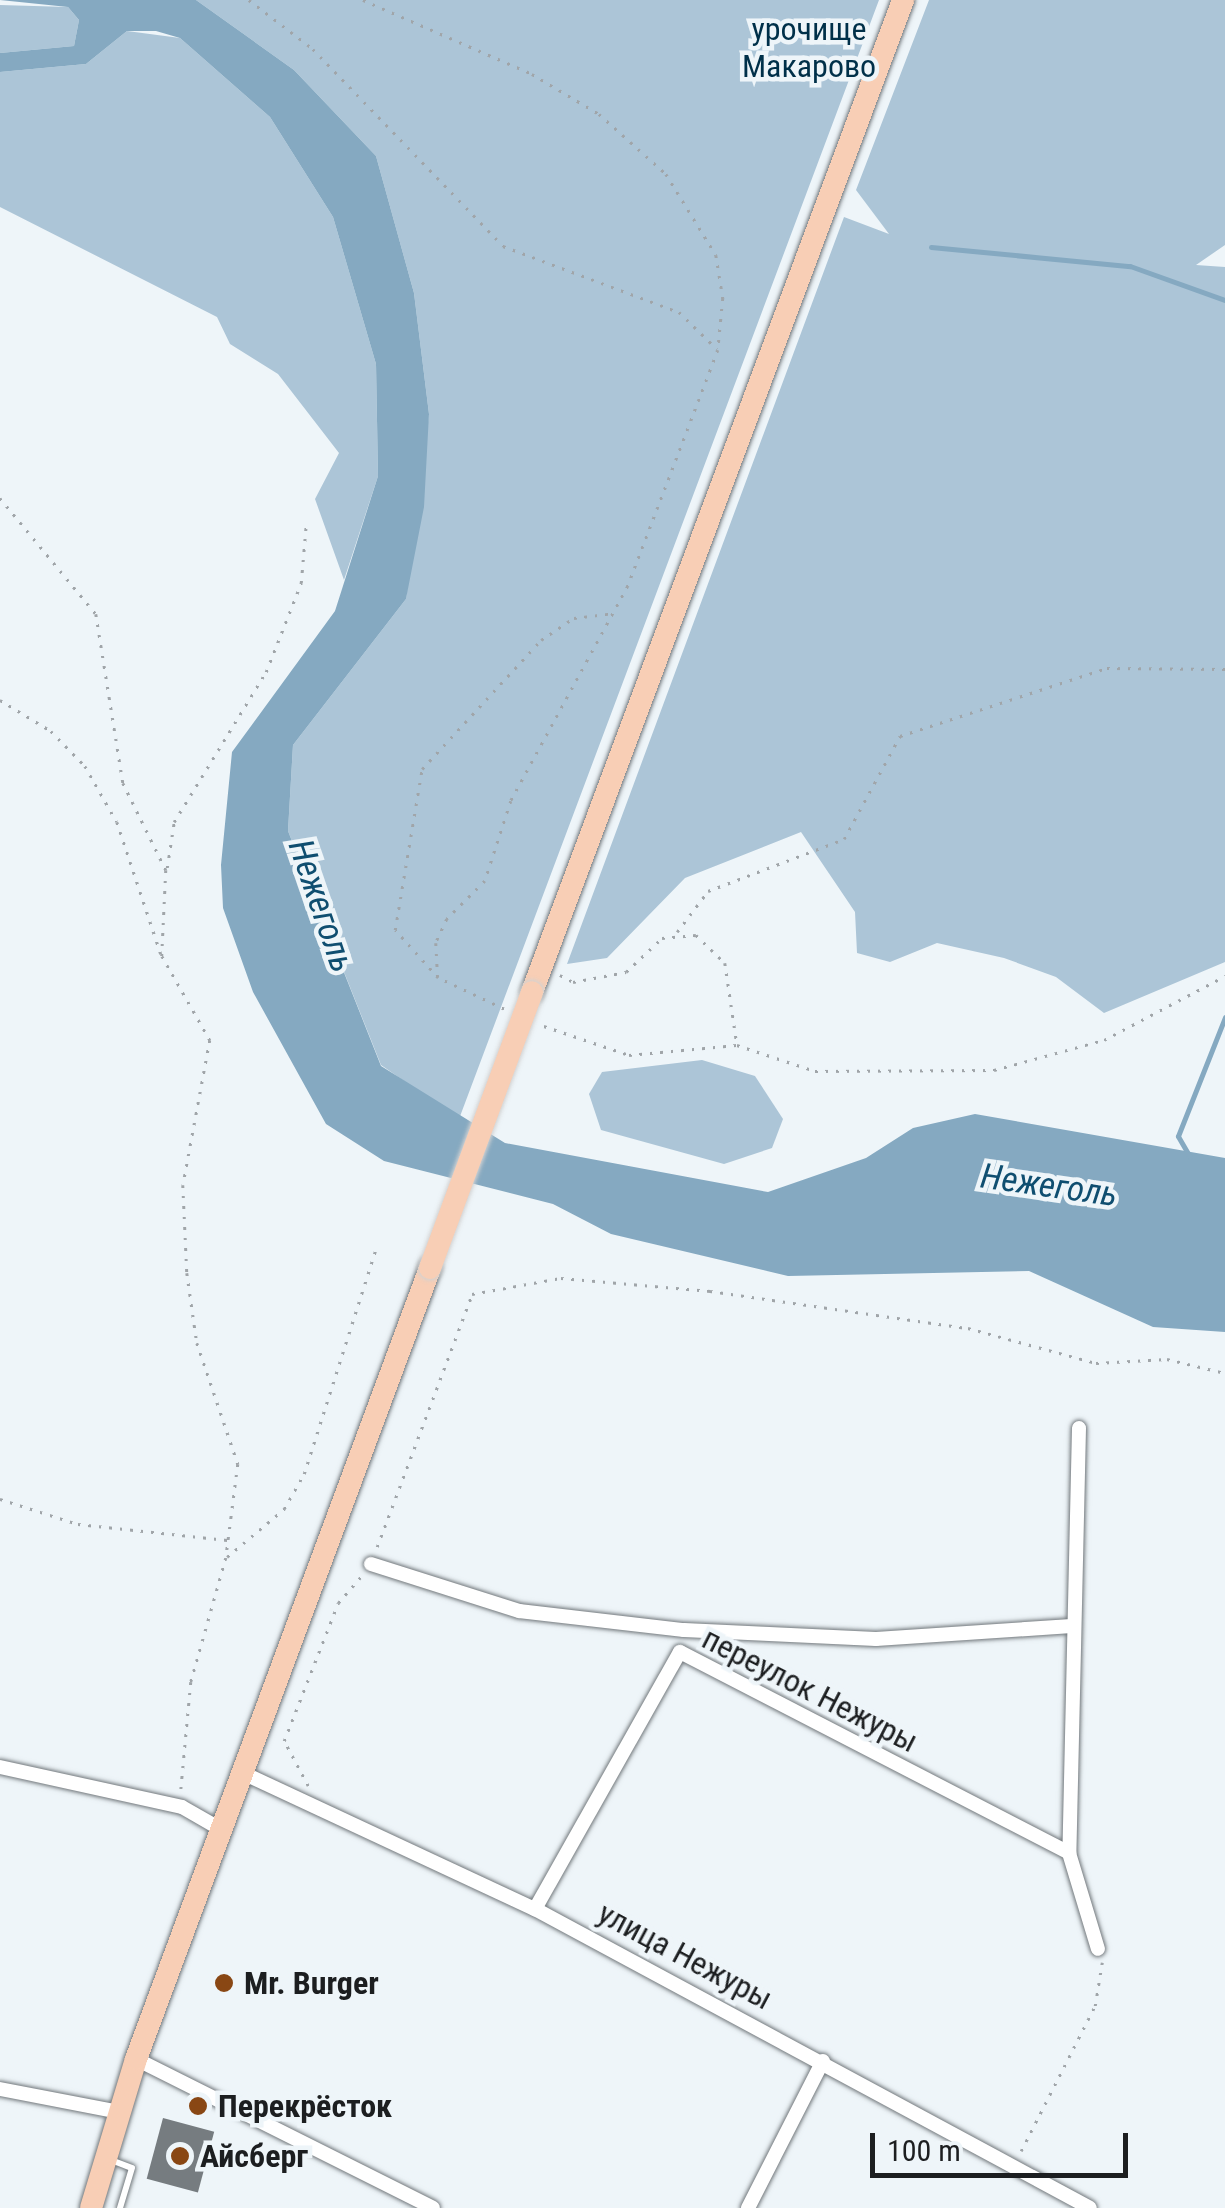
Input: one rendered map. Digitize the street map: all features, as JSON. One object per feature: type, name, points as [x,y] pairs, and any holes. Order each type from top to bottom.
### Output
[{"type":"main road","points":[[91,2208],[136,2058],[540,964],[903,0]]},
{"type":"street","points":[[1079,1428],[1069,1853],[1098,1949]]},
{"type":"street","name":"переулок Нежуры","points":[[371,1564],[519,1611],[684,1630],[876,1639],[1072,1626]]},
{"type":"street","points":[[680,1652],[684,1630]]},
{"type":"street","name":"переулок Нежуры","points":[[536,1909],[680,1652],[1069,1853]]},
{"type":"street","points":[[0,1767],[182,1807],[222,1830]]},
{"type":"street","name":"улица Нежуры","points":[[243,1773],[536,1909],[823,2060],[1090,2208]]},
{"type":"street","points":[[136,2058],[434,2208]]},
{"type":"street","points":[[748,2208],[823,2060]]},
{"type":"street","points":[[0,2089],[120,2112]]},
{"type":"lane","points":[[106,2158],[132,2168],[120,2208]]},
{"type":"path","points":[[249,0],[312,50],[503,246],[679,312],[718,350]]},
{"type":"path","points":[[363,0],[532,74],[599,114],[666,174],[716,255],[718,350],[612,612],[511,801],[486,880],[442,931],[438,978]]},
{"type":"path","points":[[0,498],[96,614],[123,783],[166,870]]},
{"type":"path","points":[[162,956],[166,870],[174,822],[266,672],[301,582],[306,525]]},
{"type":"path","points":[[516,1014],[438,978],[394,930],[422,769],[540,640],[574,618],[612,612]]},
{"type":"path","points":[[540,964],[573,982],[626,972],[677,932],[708,891],[844,839],[900,736],[1107,668],[1225,669]]},
{"type":"path","points":[[0,700],[52,731],[85,766],[123,838],[162,956],[210,1040],[183,1185],[197,1342],[238,1464],[226,1558],[192,1682],[182,1807]]},
{"type":"path","points":[[677,932],[710,944],[725,963],[737,1045]]},
{"type":"path","points":[[533,1022],[629,1055],[737,1045],[816,1071],[994,1070],[1104,1040],[1225,976]]},
{"type":"path","points":[[226,1558],[284,1509],[304,1474],[376,1249]]},
{"type":"path","points":[[312,1805],[314,1790],[284,1742],[338,1603],[371,1564],[472,1294],[561,1278],[710,1290],[968,1328],[1096,1362],[1167,1359],[1225,1373]]},
{"type":"path","points":[[0,1499],[78,1524],[228,1540]]},
{"type":"path","points":[[1014,2166],[1095,2006],[1104,1975],[1098,1949]]},
{"type":"green space","name":"урочище Макарово","points":[[196,0],[879,0],[459,1119],[381,1065],[288,831],[293,745],[406,599],[429,414],[414,293],[376,156],[294,70]]},
{"type":"green space","points":[[929,0],[1225,0],[1225,245],[1196,265],[1225,267],[1225,962],[1104,1013],[1056,977],[1004,958],[937,943],[890,962],[857,953],[855,912],[801,832],[685,878],[607,958],[567,964],[844,217],[889,234],[856,190]]},
{"type":"green space","points":[[0,5],[68,7],[79,20],[74,46],[0,53]]},
{"type":"green space","points":[[127,31],[180,38],[270,117],[333,217],[376,364],[378,476],[344,580],[315,499],[339,453],[278,374],[230,344],[217,317],[0,207],[0,72],[86,64]]},
{"type":"green space","points":[[702,1060],[755,1076],[783,1119],[772,1148],[724,1164],[601,1130],[589,1094],[602,1072]]},
{"type":"water","name":"Нежеголь","points":[[0,0],[196,0],[294,70],[376,156],[414,293],[429,414],[424,507],[406,599],[293,745],[288,831],[381,1066],[505,1143],[768,1192],[866,1158],[913,1128],[975,1114],[1225,1158],[1225,1332],[1153,1327],[1029,1271],[788,1276],[611,1234],[553,1204],[384,1161],[326,1124],[253,992],[223,908],[221,865],[232,752],[335,611],[378,476],[376,364],[333,217],[270,117],[180,38],[156,31],[127,31],[86,64],[0,72],[0,53],[74,46],[79,20],[68,7]]},
{"type":"building","name":"Айсберг","points":[[163,2118],[214,2132],[198,2193],[147,2179]]},
{"type":"waterway","points":[[931,247],[1130,266],[1225,300]]},
{"type":"waterway","points":[[1190,1157],[1178,1136],[1225,1017]]},
{"type":"place","name":"Mr. Burger","points":[[224,1983]]},
{"type":"place","name":"Перекрёсток","points":[[198,2106]]},
{"type":"place","name":"Айсберг","points":[[180,2156]]}]
